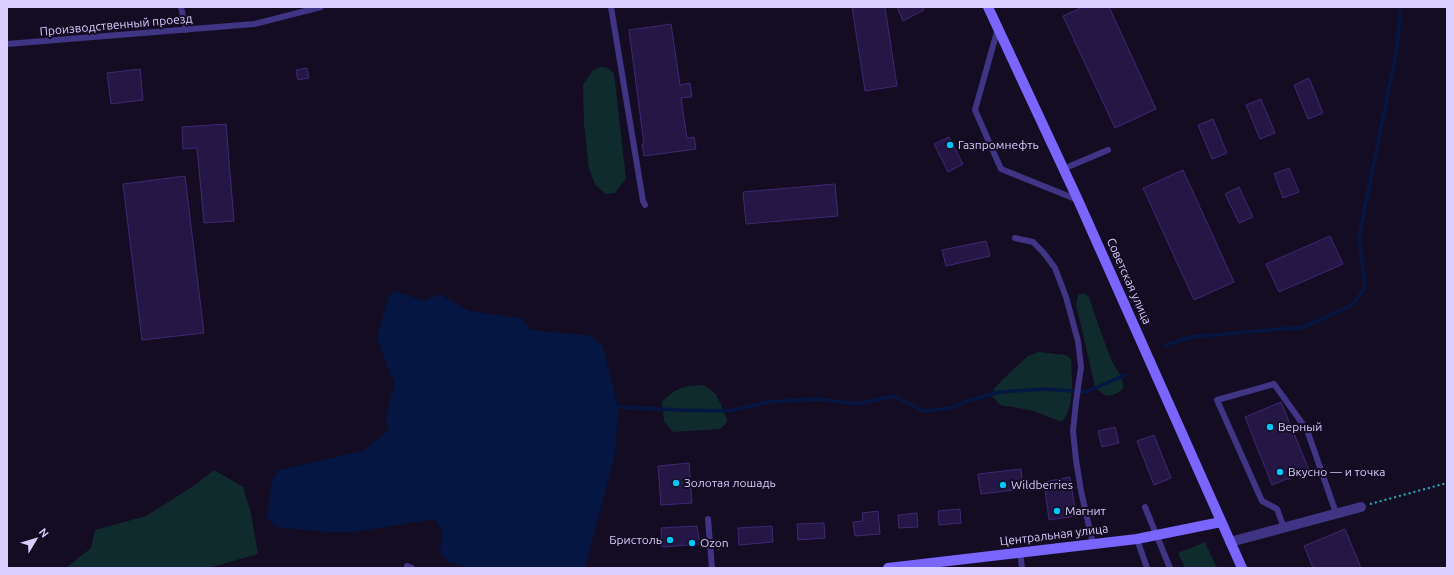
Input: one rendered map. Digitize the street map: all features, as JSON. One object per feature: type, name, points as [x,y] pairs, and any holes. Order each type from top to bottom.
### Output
[{"type":"main road","name":"Советская улица","points":[[988,7],[1064,168],[1242,568]]},
{"type":"main road","name":"Центральная улица","points":[[888,568],[1137,539],[1221,522]]},
{"type":"street","points":[[1230,542],[1361,507]]},
{"type":"lane","points":[[181,7],[186,30]]},
{"type":"lane","name":"Производственный проезд","points":[[7,44],[254,24],[321,7]]},
{"type":"lane","points":[[610,7],[643,201],[645,205]]},
{"type":"lane","points":[[998,28],[975,110],[1001,169],[1078,200]]},
{"type":"lane","points":[[1064,168],[1108,150]]},
{"type":"lane","points":[[1015,238],[1033,242],[1055,268],[1066,297],[1078,341],[1081,367],[1073,431],[1081,491],[1093,544]]},
{"type":"lane","points":[[1284,528],[1277,509],[1262,501],[1217,400],[1274,384],[1307,430],[1336,514]]},
{"type":"lane","points":[[1145,507],[1170,568]]},
{"type":"lane","points":[[708,519],[712,568]]},
{"type":"lane","points":[[1137,539],[1147,568]]},
{"type":"lane","points":[[1020,552],[1022,568]]},
{"type":"path","points":[[1361,507],[1447,483]]},
{"type":"green space","points":[[601,67],[608,68],[614,73],[626,178],[615,193],[606,194],[596,186],[589,169],[584,124],[583,85],[593,70]]},
{"type":"green space","points":[[1084,293],[1089,297],[1111,359],[1122,380],[1123,389],[1111,396],[1101,393],[1095,386],[1076,305],[1078,295]]},
{"type":"green space","points":[[1038,352],[1066,355],[1071,359],[1071,400],[1066,416],[1062,422],[1030,410],[1000,405],[992,396],[994,389],[1002,380],[1028,356]]},
{"type":"green space","points":[[704,385],[716,394],[727,419],[726,424],[720,429],[673,432],[664,421],[662,402],[676,390],[685,387]]},
{"type":"green space","points":[[214,470],[243,487],[251,513],[258,554],[208,568],[66,568],[91,548],[95,530],[146,516],[195,485]]},
{"type":"green space","points":[[1205,542],[1217,568],[1185,568],[1178,553]]},
{"type":"water","points":[[394,290],[423,301],[439,294],[470,311],[521,318],[531,330],[592,336],[603,347],[618,407],[615,454],[585,568],[469,568],[449,562],[440,553],[442,532],[435,519],[353,532],[326,532],[277,527],[267,519],[272,480],[279,470],[363,451],[388,431],[386,418],[394,383],[377,338],[388,298]]},
{"type":"building","points":[[852,7],[885,7],[897,86],[865,91]]},
{"type":"building","points":[[897,7],[923,7],[924,10],[903,21]]},
{"type":"building","points":[[1083,7],[1109,7],[1156,109],[1115,128],[1063,16]]},
{"type":"building","points":[[671,24],[680,85],[690,83],[692,97],[681,98],[687,138],[694,137],[696,149],[644,156],[642,144],[644,144],[629,30]]},
{"type":"building","points":[[307,68],[309,78],[298,80],[296,70]]},
{"type":"building","points":[[140,69],[143,100],[111,104],[107,73]]},
{"type":"building","points":[[1309,78],[1323,113],[1308,119],[1294,85]]},
{"type":"building","points":[[1261,99],[1275,133],[1260,139],[1246,105]]},
{"type":"building","points":[[1213,119],[1227,153],[1212,159],[1198,125]]},
{"type":"building","points":[[226,124],[234,221],[204,223],[197,148],[183,149],[182,127]]},
{"type":"building","points":[[949,137],[963,164],[948,172],[934,144]]},
{"type":"building","points":[[1289,168],[1299,192],[1283,198],[1274,174]]},
{"type":"building","points":[[1183,170],[1234,282],[1194,300],[1143,188]]},
{"type":"building","points":[[185,176],[204,333],[142,340],[123,184]]},
{"type":"building","points":[[835,184],[838,216],[746,224],[743,192]]},
{"type":"building","points":[[1239,187],[1253,217],[1239,223],[1225,194]]},
{"type":"building","points":[[1330,236],[1343,264],[1279,292],[1266,264]]},
{"type":"building","points":[[986,241],[990,256],[946,266],[942,250]]},
{"type":"building","points":[[1281,402],[1309,470],[1272,485],[1245,417]]},
{"type":"building","points":[[1115,427],[1119,443],[1102,447],[1098,431]]},
{"type":"building","points":[[1154,435],[1171,478],[1154,485],[1137,441]]},
{"type":"building","points":[[689,463],[692,503],[661,505],[658,466]]},
{"type":"building","points":[[1021,469],[1023,489],[981,494],[978,474]]},
{"type":"building","points":[[1070,477],[1076,516],[1049,520],[1044,482]]},
{"type":"building","points":[[960,509],[961,523],[939,525],[938,511]]},
{"type":"building","points":[[878,511],[880,534],[855,536],[853,522],[863,521],[862,513]]},
{"type":"building","points":[[917,513],[918,527],[899,528],[898,515]]},
{"type":"building","points":[[824,523],[825,538],[798,540],[797,524]]},
{"type":"building","points":[[697,526],[700,544],[662,547],[661,528]]},
{"type":"building","points":[[772,526],[773,542],[739,545],[738,528]]},
{"type":"building","points":[[1345,529],[1361,568],[1313,568],[1304,546]]},
{"type":"waterway","points":[[1165,345],[1192,337],[1304,327],[1352,305],[1365,288],[1359,237],[1397,48],[1401,7]]},
{"type":"waterway","points":[[618,407],[729,411],[768,402],[817,399],[857,404],[894,396],[923,411],[951,408],[967,401],[1000,392],[1044,389],[1086,392],[1125,375]]},
{"type":"place","name":"Газпромнефть","points":[[950,145]]},
{"type":"place","name":"Верный","points":[[1270,427]]},
{"type":"place","name":"Вкусно — и точка","points":[[1280,472]]},
{"type":"place","name":"Золотая лошадь","points":[[676,483]]},
{"type":"place","name":"Wildberries","points":[[1003,485]]},
{"type":"place","name":"Магнит","points":[[1057,511]]},
{"type":"place","name":"Бристоль","points":[[670,540]]},
{"type":"place","name":"Ozon","points":[[692,543]]}]
